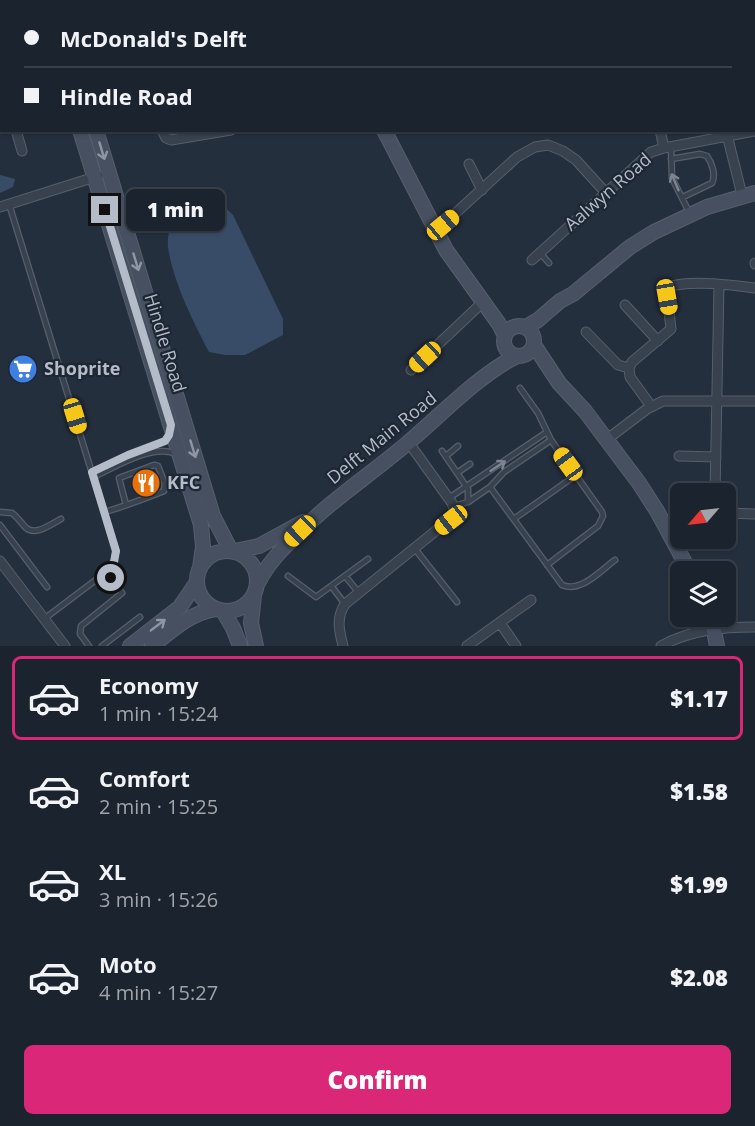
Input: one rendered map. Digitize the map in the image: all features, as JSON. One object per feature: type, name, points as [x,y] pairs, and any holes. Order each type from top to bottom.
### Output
[{"type":"street","points":[[17,132],[22,151]]},
{"type":"street","name":"Hindle Road","points":[[81,132],[201,525],[203,547],[198,575]]},
{"type":"street","name":"Hindle Road","points":[[97,132],[213,516],[233,551]]},
{"type":"street","points":[[163,132],[166,138],[171,140],[215,132]]},
{"type":"street","points":[[385,132],[436,231],[456,266],[484,304],[505,339],[508,351],[520,356],[559,383]]},
{"type":"street","points":[[661,132],[668,147]]},
{"type":"street","points":[[505,339],[510,329],[538,320],[630,247],[654,231],[690,214],[749,194],[727,133]]},
{"type":"street","name":"Aalwyn Road","points":[[532,260],[647,155],[668,147],[727,133]]},
{"type":"street","points":[[436,231],[528,150],[548,145],[576,160],[606,193]]},
{"type":"street","points":[[469,164],[482,190]]},
{"type":"street","points":[[5,206],[108,172]]},
{"type":"street","points":[[651,406],[630,377],[629,368],[632,362],[669,332],[672,326],[667,297],[670,288],[679,284],[755,288]]},
{"type":"street","points":[[715,483],[719,285]]},
{"type":"street","points":[[520,356],[528,354],[543,326],[573,294]]},
{"type":"street","points":[[484,304],[532,333],[534,343],[559,383],[585,411],[657,511],[684,561]]},
{"type":"street","points":[[411,370],[484,304]]},
{"type":"street","points":[[625,305],[658,341]]},
{"type":"street","points":[[586,332],[618,365],[629,368]]},
{"type":"street","name":"Delft Main Road","points":[[469,390],[501,353],[505,339]]},
{"type":"street","name":"Delft Main Road","points":[[256,589],[270,561],[318,513],[409,443],[469,390],[509,360],[520,356]]},
{"type":"street","points":[[606,440],[651,406],[668,400],[755,401]]},
{"type":"street","points":[[343,646],[338,619],[345,604],[451,520],[454,512],[451,502],[409,443]]},
{"type":"street","points":[[680,456],[716,457]]},
{"type":"street","name":"Delft Main Road","points":[[233,551],[259,546],[318,513]]},
{"type":"street","points":[[736,513],[755,514]]},
{"type":"street","points":[[130,646],[180,607],[210,555],[220,551],[233,551],[249,560],[254,567],[256,589],[251,623],[256,646]]},
{"type":"street","points":[[0,561],[65,646]]},
{"type":"street","points":[[198,575],[202,598],[219,610],[233,628],[240,646]]},
{"type":"street","points":[[152,646],[201,612],[241,608],[249,603],[256,589]]},
{"type":"street","points":[[467,646],[531,600]]},
{"type":"street","points":[[500,623],[516,646]]},
{"type":"street","points":[[661,646],[705,627]]},
{"type":"street","points":[[714,627],[717,646]]},
{"type":"street","points":[[736,627],[755,627]]},
{"type":"street","points":[[690,634],[691,646]]},
{"type":"lane","points":[[668,147],[672,178],[690,214]]},
{"type":"lane","points":[[671,159],[700,154],[706,156],[711,164],[714,178],[712,183],[683,197]]},
{"type":"lane","points":[[5,206],[116,551],[114,562],[106,572],[44,619]]},
{"type":"lane","points":[[540,253],[549,263]]},
{"type":"lane","points":[[520,388],[538,413],[551,440],[602,512],[602,519],[598,526],[547,565]]},
{"type":"lane","points":[[93,474],[128,455],[165,441],[171,425]]},
{"type":"lane","points":[[451,502],[467,487],[548,432]]},
{"type":"lane","points":[[451,502],[468,502],[490,487],[504,472],[551,440]]},
{"type":"lane","points":[[446,456],[458,446]]},
{"type":"lane","points":[[93,474],[157,451],[168,451],[181,459]]},
{"type":"lane","points":[[442,451],[467,487],[470,494],[468,502]]},
{"type":"lane","points":[[457,473],[470,464]]},
{"type":"lane","points":[[105,512],[126,505],[164,490],[160,467],[154,465],[120,476],[119,481],[126,505]]},
{"type":"lane","points":[[514,519],[576,475]]},
{"type":"lane","points":[[490,487],[562,585],[574,587],[581,584],[615,560]]},
{"type":"lane","points":[[0,512],[12,513],[27,529],[32,531],[61,519]]},
{"type":"lane","points":[[0,525],[46,587]]},
{"type":"lane","points":[[415,549],[457,602]]},
{"type":"lane","points":[[288,576],[316,597],[368,559]]},
{"type":"lane","points":[[89,646],[80,634],[81,626],[122,593],[106,572]]},
{"type":"lane","points":[[346,577],[358,593]]},
{"type":"lane","points":[[332,587],[345,604]]},
{"type":"lane","points":[[102,646],[141,617]]},
{"type":"water","points":[[0,175],[15,179],[13,187],[0,193]]},
{"type":"water","points":[[215,198],[233,215],[283,319],[283,335],[245,355],[209,352],[179,287],[168,247],[172,223],[177,216],[190,207]]},
{"type":"place","name":"Shoprite","points":[[23,369]]},
{"type":"place","name":"KFC","points":[[146,483]]},
{"type":"route","points":[[105,210],[171,425],[165,441],[92,472],[116,551],[116,559],[106,572],[111,578]]}]
